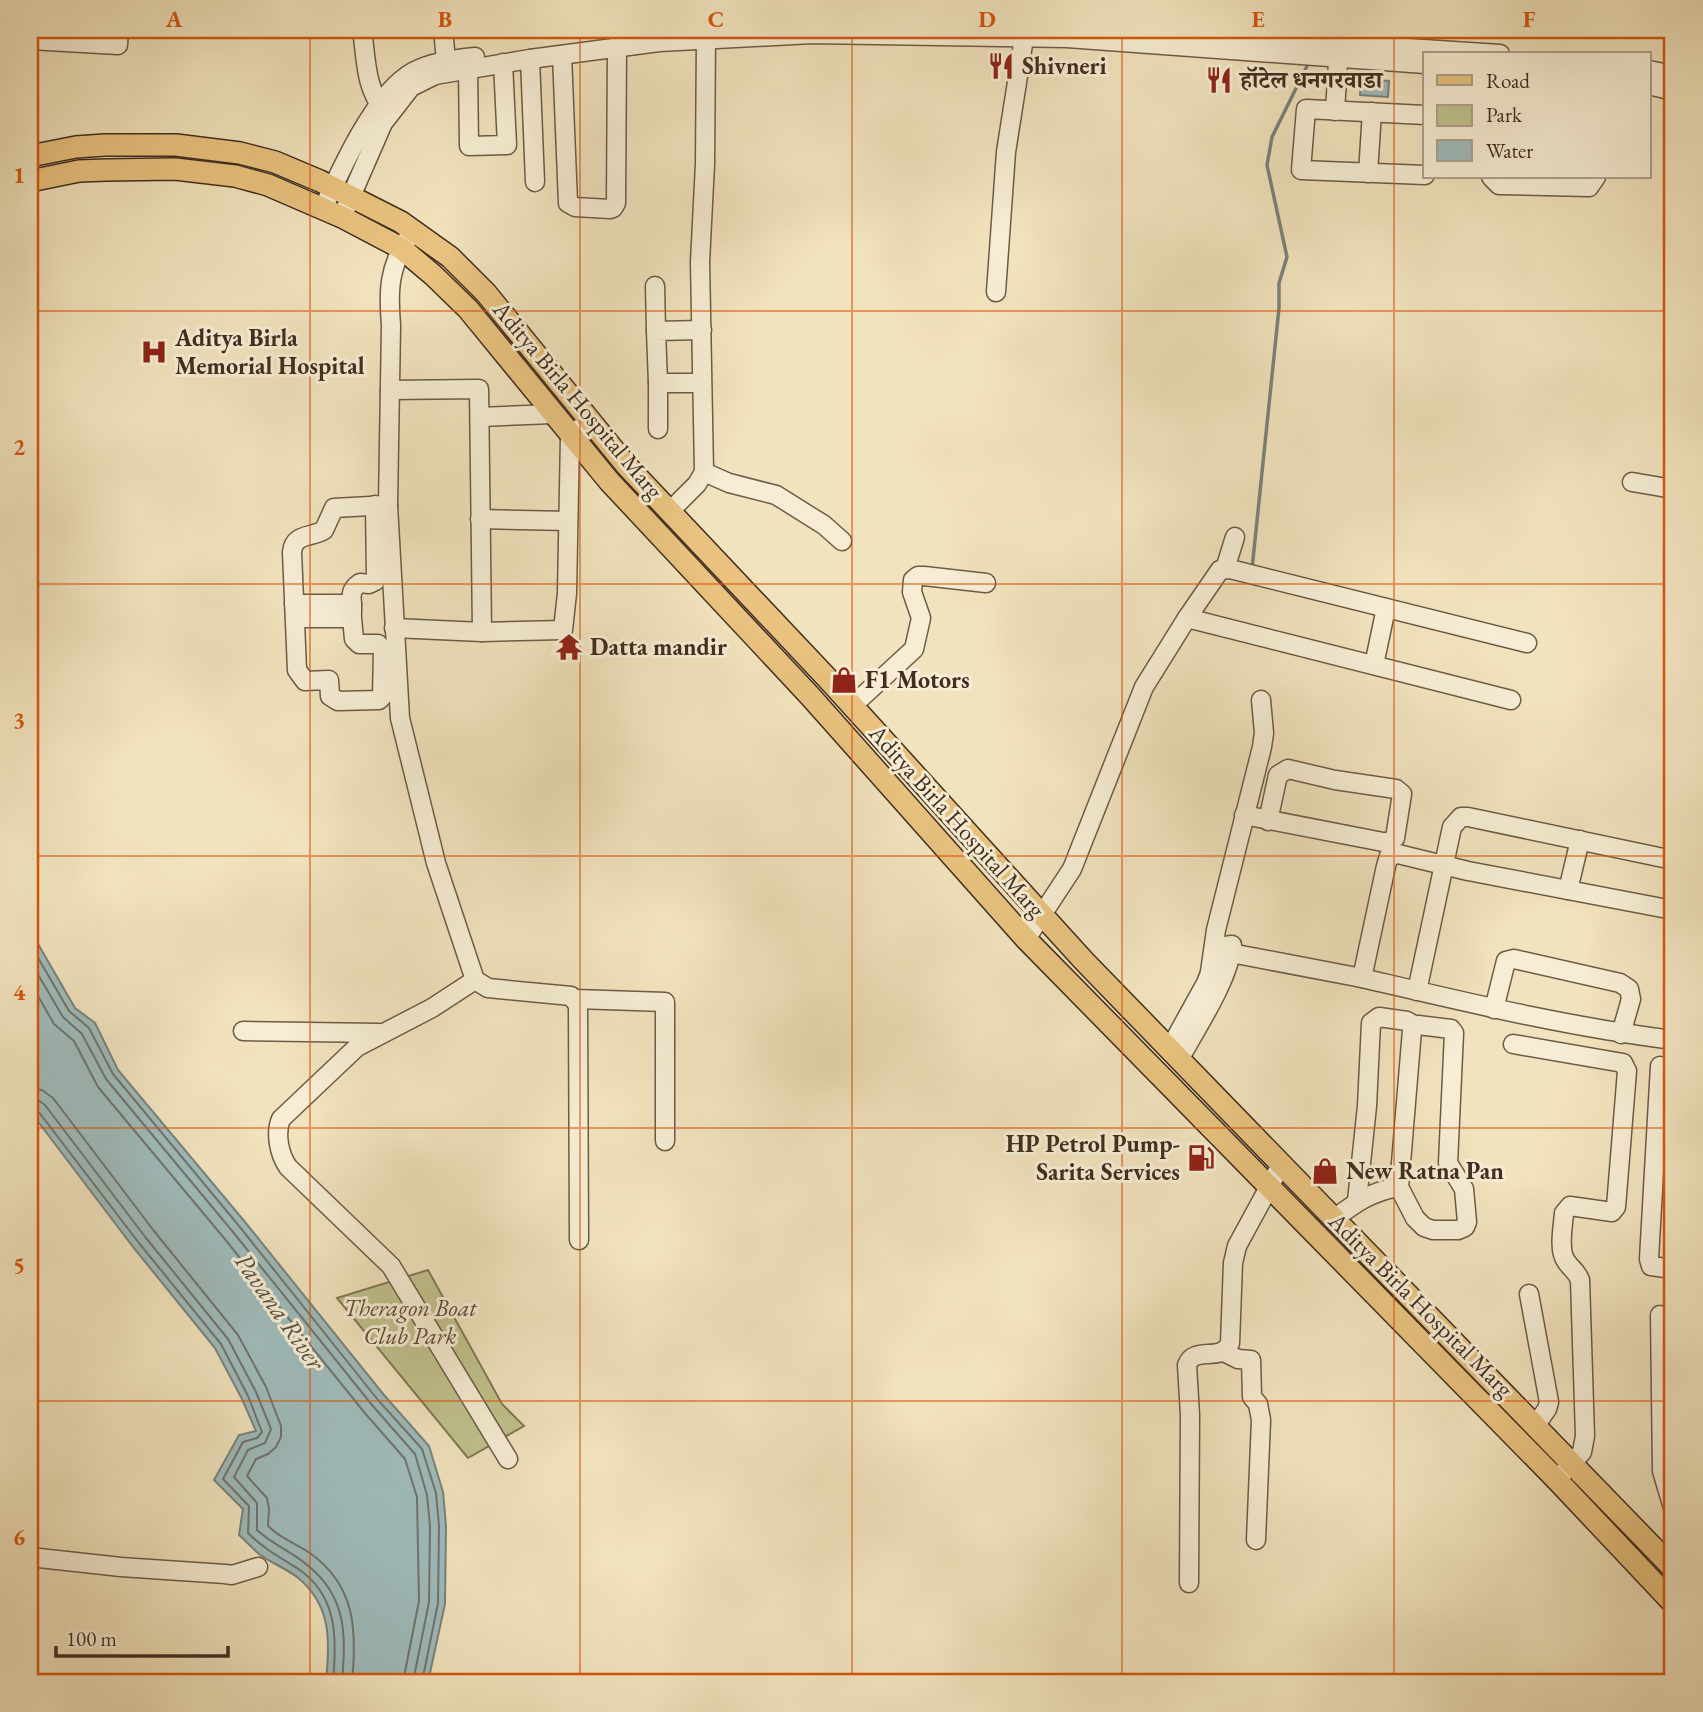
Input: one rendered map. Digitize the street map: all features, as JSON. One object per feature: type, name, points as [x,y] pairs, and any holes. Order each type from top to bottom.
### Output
[{"type":"main road","name":"Aditya Birla Hospital Marg","points":[[30,156],[76,147],[176,145],[207,147],[275,162],[378,210],[413,229],[450,257],[486,293],[669,512],[828,678],[1041,914],[1174,1055],[1572,1464],[1671,1559]]},
{"type":"main road","name":"Aditya Birla Hospital Marg","points":[[30,181],[79,171],[204,171],[268,185],[401,248],[433,275],[468,309],[570,436],[643,519],[810,696],[1026,939],[1557,1480],[1673,1603]]},
{"type":"main road","points":[[810,696],[828,678]]},
{"type":"main road","points":[[930,830],[948,812]]},
{"type":"street","points":[[30,40],[118,45],[120,30]]},
{"type":"street","points":[[362,30],[371,84],[383,109],[371,152],[368,193],[378,210]]},
{"type":"street","points":[[443,30],[446,60]]},
{"type":"street","points":[[332,213],[392,87],[412,72],[446,60],[590,44],[641,32],[676,30]]},
{"type":"street","points":[[1132,30],[1471,52]]},
{"type":"street","points":[[383,109],[398,101],[417,82],[435,75],[708,34],[1011,34],[1067,38],[1339,43],[1423,64]]},
{"type":"street","points":[[669,512],[697,484],[704,472],[700,262],[708,34]]},
{"type":"street","points":[[996,292],[1011,34]]},
{"type":"street","points":[[1335,111],[1339,43]]},
{"type":"street","points":[[562,55],[568,203],[575,207],[610,209],[616,203],[617,48]]},
{"type":"street","points":[[530,59],[535,182]]},
{"type":"street","points":[[468,69],[468,146],[507,145],[503,63]]},
{"type":"street","points":[[1650,70],[1673,75]]},
{"type":"street","points":[[1650,85],[1673,91]]},
{"type":"street","points":[[1423,115],[1306,109],[1301,170],[1423,174]]},
{"type":"street","points":[[1368,173],[1372,113]]},
{"type":"street","points":[[342,192],[371,152]]},
{"type":"street","points":[[1491,178],[1499,185],[1590,187],[1595,178]]},
{"type":"street","points":[[382,505],[334,508],[324,530],[297,539],[292,545],[297,670],[305,681],[327,679],[330,696],[338,701],[379,700],[383,697],[383,650],[378,644],[359,644],[354,639],[351,592],[360,583],[375,581],[376,576],[382,505],[390,390],[390,278],[401,248],[413,229]]},
{"type":"street","points":[[655,286],[658,429]]},
{"type":"street","points":[[656,331],[702,330]]},
{"type":"street","points":[[657,383],[701,383]]},
{"type":"street","points":[[390,390],[480,389],[482,632]]},
{"type":"street","points":[[480,417],[553,414]]},
{"type":"street","points":[[394,628],[482,632],[563,631],[567,593],[570,436],[590,420]]},
{"type":"street","points":[[704,472],[729,484],[776,495],[824,525],[842,541]]},
{"type":"street","points":[[1632,482],[1673,489]]},
{"type":"street","points":[[382,505],[400,718],[436,863],[475,980],[488,988],[565,995],[575,999],[665,1002],[665,1141]]},
{"type":"street","points":[[480,519],[568,521]]},
{"type":"street","points":[[1225,569],[1235,537]]},
{"type":"street","points":[[1026,939],[1072,869],[1144,687],[1216,574],[1225,569],[1527,643]]},
{"type":"street","points":[[852,706],[914,649],[921,618],[912,592],[913,580],[924,576],[986,583]]},
{"type":"street","points":[[1374,665],[1386,608]]},
{"type":"street","points":[[295,611],[352,611]]},
{"type":"street","points":[[1187,618],[1511,700]]},
{"type":"street","points":[[1216,975],[1216,930],[1264,733],[1261,700]]},
{"type":"street","points":[[1244,815],[1268,821],[1391,842],[1395,838],[1402,794],[1396,789],[1335,780],[1288,769],[1278,775],[1268,821]]},
{"type":"street","points":[[1417,991],[1452,827],[1461,817],[1673,860]]},
{"type":"street","points":[[1568,890],[1580,840]]},
{"type":"street","points":[[1362,978],[1390,856],[1398,854],[1444,866],[1673,910]]},
{"type":"street","points":[[1174,1055],[1206,983],[1216,975],[1218,953],[1225,946],[1232,945],[1231,953],[1362,978],[1494,1009],[1621,1034],[1673,1040]]},
{"type":"street","points":[[1494,1009],[1506,961],[1514,959],[1620,983],[1629,989],[1631,999],[1621,1034]]},
{"type":"street","points":[[475,980],[432,1008],[356,1047],[281,1119],[278,1134],[283,1160],[391,1266],[508,1458]]},
{"type":"street","points":[[575,999],[578,1005],[579,1240]]},
{"type":"street","points":[[1357,1201],[1367,1106],[1371,1023],[1378,1017],[1407,1021],[1412,1024],[1399,1187],[1415,1218],[1424,1227],[1433,1230],[1458,1230],[1465,1227],[1467,1222],[1464,1189],[1448,1163],[1454,1033],[1451,1029],[1418,1025]]},
{"type":"street","points":[[243,1031],[382,1033]]},
{"type":"street","points":[[1513,1044],[1623,1063],[1628,1071],[1616,1207],[1612,1212],[1570,1206],[1564,1213],[1562,1253],[1566,1262],[1576,1270],[1580,1293],[1585,1436],[1582,1452],[1557,1480]]},
{"type":"street","points":[[1661,1066],[1649,1263],[1656,1268],[1673,1269]]},
{"type":"street","points":[[1224,1352],[1230,1343],[1233,1263],[1237,1246],[1281,1165]]},
{"type":"street","points":[[1334,1219],[1357,1201],[1380,1190],[1399,1187]]},
{"type":"street","points":[[1529,1294],[1549,1402],[1535,1426]]},
{"type":"street","points":[[1660,1315],[1667,1379],[1662,1471],[1673,1508]]},
{"type":"street","points":[[1189,1583],[1190,1415],[1186,1365],[1189,1358],[1194,1356],[1224,1352],[1238,1359],[1251,1360],[1252,1397],[1258,1404],[1261,1420],[1256,1540]]},
{"type":"street","points":[[30,1557],[232,1575],[258,1567]]},
{"type":"green space","name":"Theragon Boat Club Park","points":[[428,1270],[502,1404],[524,1426],[468,1458],[337,1298]]},
{"type":"water","points":[[1361,79],[1389,81],[1388,97],[1360,95]]},
{"type":"water","name":"Pavana River","points":[[30,930],[75,1008],[95,1023],[118,1070],[384,1395],[429,1446],[443,1492],[446,1526],[445,1604],[428,1682],[326,1682],[328,1638],[323,1612],[317,1599],[297,1577],[259,1554],[239,1535],[243,1509],[214,1480],[239,1435],[256,1431],[242,1399],[215,1348],[133,1247],[30,1111]]},
{"type":"waterway","points":[[1252,569],[1279,308],[1279,283],[1287,257],[1267,165],[1272,137],[1309,62]]},
{"type":"place","name":"Shivneri","points":[[1001,66]]},
{"type":"place","name":"हॉटेल धनगरवाडा","points":[[1219,80]]},
{"type":"place","name":"Aditya Birla Memorial Hospital","points":[[154,352]]},
{"type":"place","name":"Datta mandir","points":[[569,647]]},
{"type":"place","name":"F1 Motors","points":[[844,680]]},
{"type":"place","name":"HP Petrol Pump- Sarita Services","points":[[1201,1158]]},
{"type":"place","name":"New Ratna Pan","points":[[1325,1171]]}]
